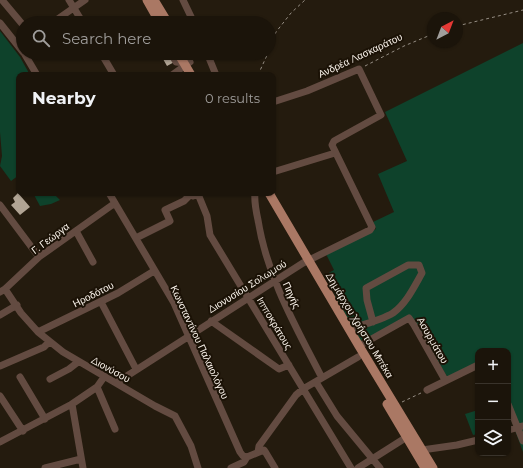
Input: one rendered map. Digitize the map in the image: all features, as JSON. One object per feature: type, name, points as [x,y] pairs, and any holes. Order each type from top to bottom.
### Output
[{"type":"main road","points":[[147,0],[156,16]]},
{"type":"main road","points":[[154,0],[164,16]]},
{"type":"main road","points":[[182,61],[189,72]]},
{"type":"main road","points":[[182,61],[194,72]]},
{"type":"main road","name":"Δημάρχου Χρήστου Μπέκα","points":[[264,196],[349,329],[395,406],[425,468]]},
{"type":"main road","name":"Δημάρχου Χρήστου Μπέκα","points":[[271,196],[358,357],[409,436],[422,450],[433,468]]},
{"type":"street","points":[[2,0],[16,17]]},
{"type":"street","points":[[69,0],[79,16]]},
{"type":"street","points":[[62,16],[84,0]]},
{"type":"street","points":[[183,0],[191,16]]},
{"type":"street","points":[[0,23],[16,43]]},
{"type":"street","points":[[28,60],[35,72]]},
{"type":"street","points":[[105,60],[112,72]]},
{"type":"street","points":[[210,60],[215,72]]},
{"type":"street","points":[[174,72],[182,61]]},
{"type":"street","points":[[276,171],[335,153],[332,145],[334,140],[381,115],[359,69]]},
{"type":"street","name":"Ανδρέα Λασκαράτου","points":[[276,101],[306,91],[359,69]]},
{"type":"street","name":"Διονυσίου Σολωμού","points":[[116,382],[306,261],[370,230],[372,227],[335,153]]},
{"type":"street","name":"Κωνσταντίνου Παλαιολόγου","points":[[111,196],[174,303],[240,452],[243,456],[247,457]]},
{"type":"street","points":[[136,238],[170,221],[164,210],[182,202],[187,196]]},
{"type":"street","name":"Ιπποκράτους","points":[[200,196],[207,216],[210,235],[351,468]]},
{"type":"street","name":"Πηγής","points":[[255,196],[260,236],[275,281],[319,380],[337,416],[380,468]]},
{"type":"street","name":"Γ. Γεώργα","points":[[3,291],[39,257],[115,203]]},
{"type":"street","points":[[0,206],[39,257]]},
{"type":"street","points":[[76,231],[94,262]]},
{"type":"street","points":[[349,329],[373,322],[392,313],[405,301],[422,273],[419,265],[408,265],[366,288],[367,300],[373,322]]},
{"type":"street","name":"Ηροδότου","points":[[38,332],[101,302],[154,271]]},
{"type":"street","name":"Διονύσου","points":[[3,291],[17,305],[38,332],[50,342],[78,362],[175,416],[191,446],[198,468]]},
{"type":"street","points":[[101,302],[136,369]]},
{"type":"street","points":[[0,314],[17,305]]},
{"type":"street","name":"Ασυρμάτου","points":[[359,346],[409,318],[445,380]]},
{"type":"street","points":[[211,321],[279,368],[289,365]]},
{"type":"street","points":[[0,366],[44,347],[50,342]]},
{"type":"street","points":[[258,452],[259,446],[296,395],[303,389],[358,357]]},
{"type":"street","points":[[50,379],[69,369],[78,362]]},
{"type":"street","points":[[427,390],[475,366]]},
{"type":"street","points":[[20,377],[45,419]]},
{"type":"street","points":[[0,442],[72,404],[97,387],[104,377]]},
{"type":"street","points":[[97,387],[115,429]]},
{"type":"street","points":[[0,396],[23,431]]},
{"type":"street","points":[[72,404],[83,468]]},
{"type":"street","points":[[511,409],[521,427],[523,441]]},
{"type":"street","points":[[511,429],[521,427]]},
{"type":"street","points":[[358,468],[409,436]]},
{"type":"street","points":[[422,450],[475,441]]},
{"type":"street","points":[[231,468],[244,462],[247,457],[262,450],[265,451],[276,468]]},
{"type":"street","points":[[45,468],[81,459]]},
{"type":"path","points":[[276,32],[291,13],[305,0]]},
{"type":"path","points":[[463,25],[523,10]]},
{"type":"path","name":"Ανδρέα Λασκαράτου","points":[[359,69],[404,46],[427,36]]},
{"type":"path","points":[[259,72],[265,60]]},
{"type":"path","points":[[395,406],[427,390]]},
{"type":"green space","points":[[0,31],[16,52],[16,60],[22,60],[28,72],[16,72],[16,177],[11,181],[0,166],[2,156],[0,132]]},
{"type":"green space","points":[[523,43],[523,452],[511,419],[511,348],[475,348],[475,364],[448,378],[410,315],[362,342],[336,298],[325,275],[334,270],[326,254],[376,229],[373,222],[394,212],[378,174],[407,161],[385,112]]},
{"type":"green space","points":[[35,196],[56,196],[60,200],[51,204],[40,206]]},
{"type":"green space","points":[[475,411],[475,435],[473,435],[465,414]]},
{"type":"building","points":[[164,60],[178,60],[167,66]]},
{"type":"building","points":[[16,195],[21,196],[30,207],[20,215],[11,205],[15,202],[13,198]]}]
